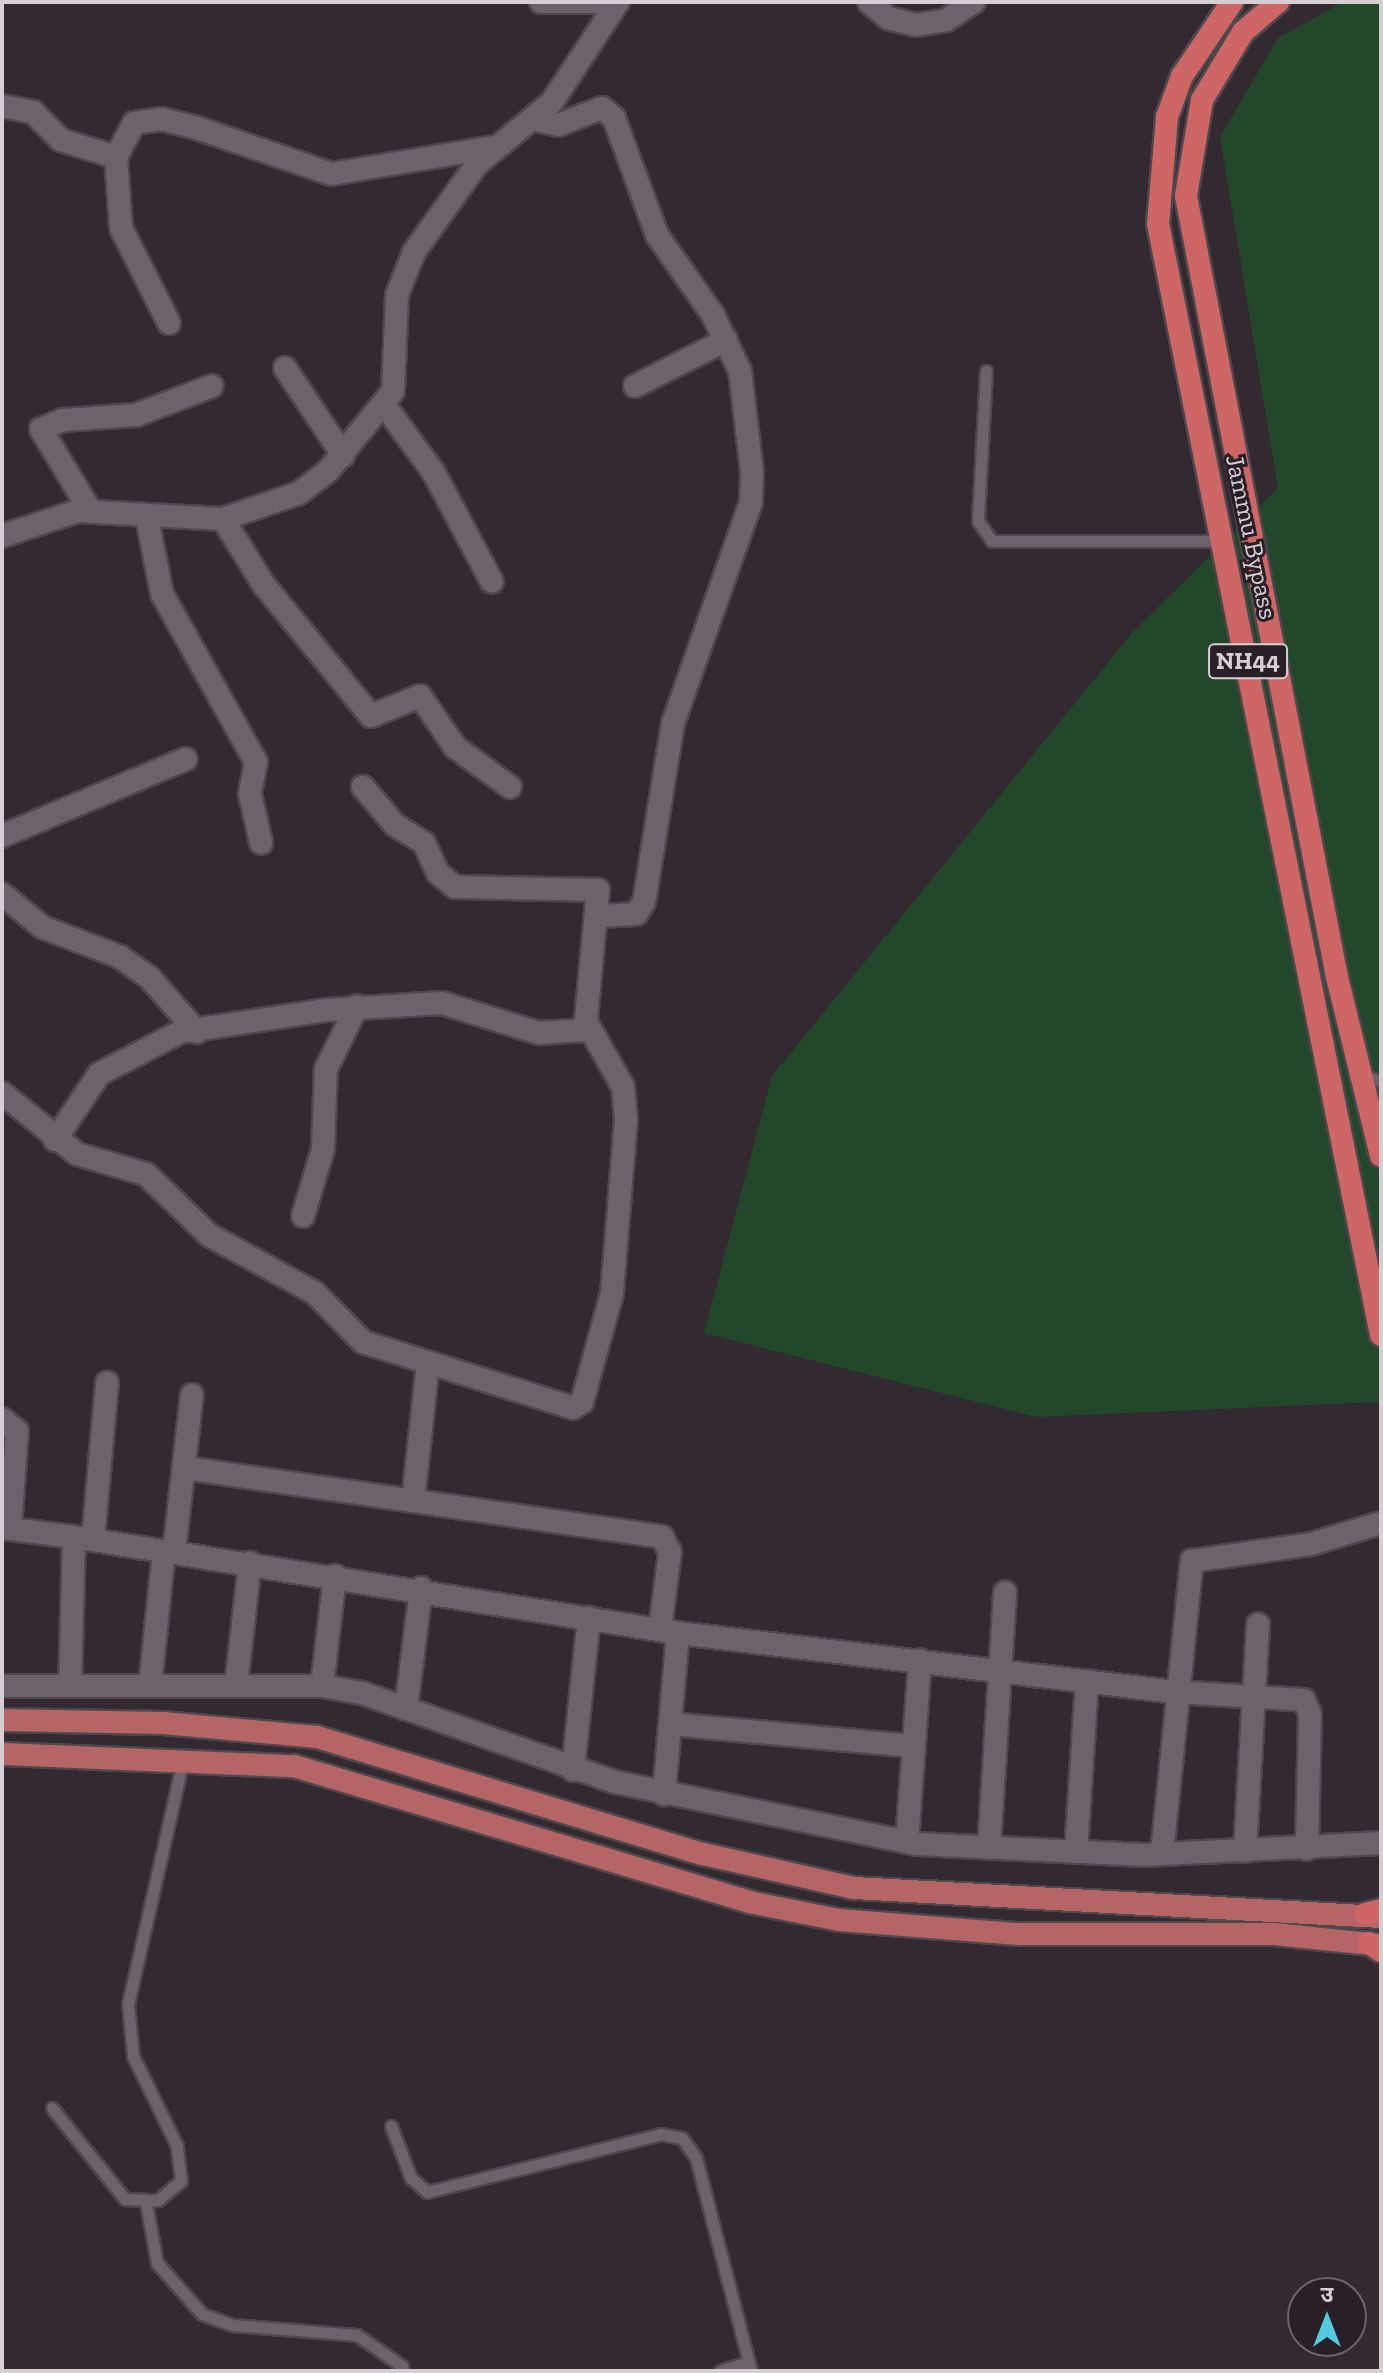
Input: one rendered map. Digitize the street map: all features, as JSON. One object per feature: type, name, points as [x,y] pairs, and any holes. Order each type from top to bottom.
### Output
[{"type":"highway","name":"Jammu Bypass","points":[[1232,2],[1182,76],[1167,117],[1157,188],[1381,1335]]},
{"type":"highway","name":"Jammu Bypass","points":[[1267,5],[1223,59],[1202,100],[1186,196],[1371,1078],[1381,1156]]},
{"type":"main road","points":[[2,1720],[163,1723],[317,1737],[703,1854],[854,1888],[1376,1914]]},
{"type":"main road","points":[[2,1754],[183,1759],[336,1774],[609,1862],[839,1920],[1018,1934],[1274,1934],[1377,1947]]},
{"type":"street","points":[[541,2],[598,2]]},
{"type":"street","points":[[2,536],[46,516],[91,512],[147,518],[223,519],[299,493],[343,455],[385,406],[399,371],[402,274],[495,147],[537,120],[618,2]]},
{"type":"street","points":[[869,2],[888,18],[916,25],[946,20],[974,2]]},
{"type":"street","points":[[2,106],[27,109],[61,140],[116,157]]},
{"type":"street","points":[[537,120],[558,125],[596,108],[608,111],[657,235],[726,340],[746,395],[751,502],[673,723],[644,902],[636,914],[599,916]]},
{"type":"street","points":[[169,323],[126,246],[116,157],[123,134],[144,119],[194,127],[331,174],[495,147]]},
{"type":"street","points":[[635,386],[726,340]]},
{"type":"street","points":[[285,368],[343,455]]},
{"type":"street","points":[[91,512],[41,429],[63,420],[136,415],[212,386]]},
{"type":"street","points":[[385,406],[434,473],[492,582]]},
{"type":"street","points":[[147,518],[162,594],[256,762],[250,794],[261,843]]},
{"type":"street","points":[[223,519],[264,585],[371,716],[420,696],[455,747],[510,787]]},
{"type":"street","points":[[2,836],[186,759]]},
{"type":"street","points":[[55,1140],[99,1074],[168,1034],[357,1006],[457,1003],[556,1036],[581,1034],[587,1023],[599,916],[598,890],[586,884],[447,884],[424,843],[395,825],[363,787]]},
{"type":"street","points":[[2,894],[25,918],[149,977],[197,1032]]},
{"type":"street","points":[[303,1216],[323,1149],[326,1069],[357,1006]]},
{"type":"street","points":[[2,1093],[55,1140],[99,1164],[146,1174],[209,1235],[315,1293],[363,1342],[428,1369],[565,1406],[582,1402],[617,1266],[626,1120],[623,1087],[587,1023]]},
{"type":"street","points":[[413,1501],[428,1369]]},
{"type":"street","points":[[70,1686],[83,1539],[107,1383]]},
{"type":"street","points":[[150,1686],[169,1552],[185,1468],[192,1395]]},
{"type":"street","points":[[2,1419],[17,1431],[6,1528],[421,1588],[669,1631],[1175,1692],[1253,1695],[1308,1705],[1307,1849]]},
{"type":"street","points":[[185,1468],[662,1537],[670,1552],[670,1724],[664,1794]]},
{"type":"street","points":[[1162,1854],[1175,1692],[1190,1566],[1199,1555],[1311,1544],[1381,1523]]},
{"type":"street","points":[[236,1686],[250,1563]]},
{"type":"street","points":[[322,1686],[335,1576]]},
{"type":"street","points":[[406,1709],[421,1588]]},
{"type":"street","points":[[989,1848],[1004,1670],[1005,1593]]},
{"type":"street","points":[[573,1770],[589,1618]]},
{"type":"street","points":[[1245,1851],[1258,1624]]},
{"type":"street","points":[[907,1842],[920,1660]]},
{"type":"street","points":[[1076,1852],[1087,1681]]},
{"type":"street","points":[[2,1686],[322,1686],[406,1709],[573,1770],[664,1794],[907,1842],[1162,1854],[1381,1843]]},
{"type":"street","points":[[670,1724],[913,1746]]},
{"type":"lane","points":[[986,371],[978,521],[992,541],[1224,541]]},
{"type":"lane","points":[[52,2108],[105,2179],[125,2199],[146,2203],[174,2191],[181,2164],[133,2056],[128,2004],[183,1759]]},
{"type":"lane","points":[[391,2126],[411,2178],[427,2192],[661,2134],[682,2138],[696,2158],[750,2367],[720,2371]]},
{"type":"lane","points":[[146,2203],[157,2263],[202,2314],[233,2325],[357,2335],[402,2366]]},
{"type":"green space","points":[[1343,2],[1381,2],[1381,1402],[1037,1417],[704,1333],[772,1076],[1132,633],[1278,488],[1220,137],[1278,38]]}]
